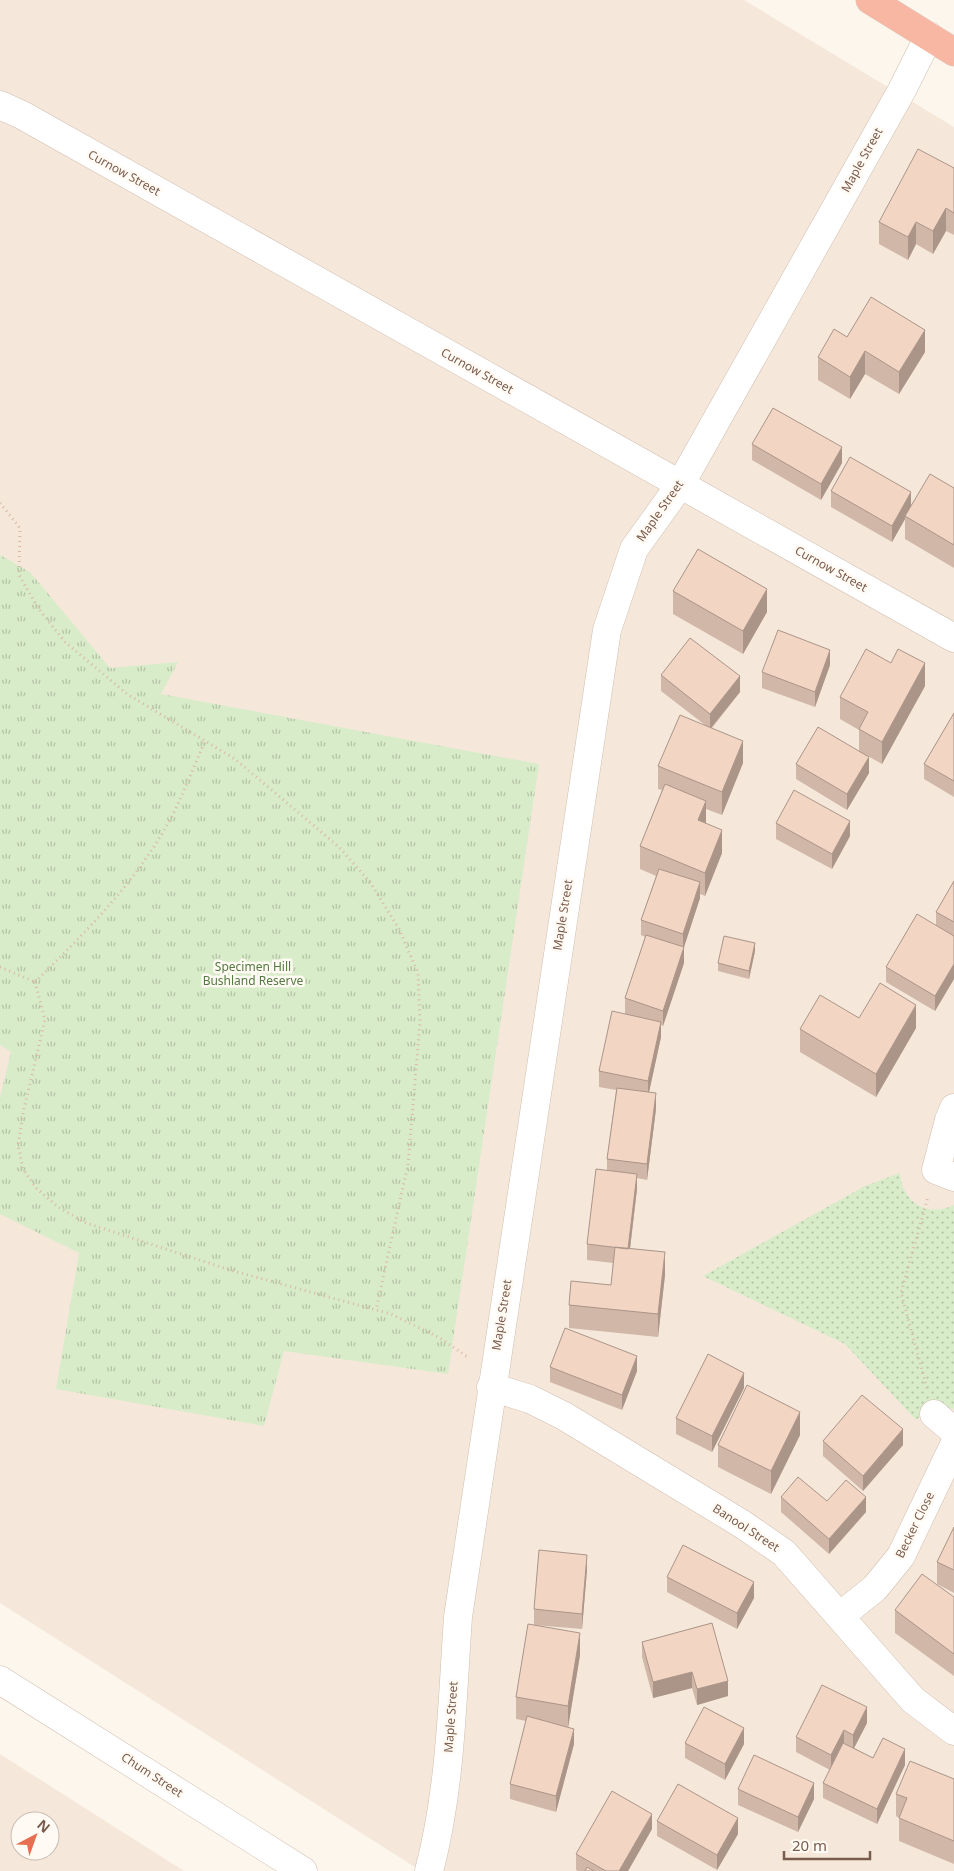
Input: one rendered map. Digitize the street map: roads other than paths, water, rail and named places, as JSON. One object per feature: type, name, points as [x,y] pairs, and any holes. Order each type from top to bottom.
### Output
[{"type":"highway","points":[[870,0],[954,52]]},
{"type":"street","name":"Maple Street","points":[[429,1871],[440,1819],[449,1751],[458,1617],[492,1381],[603,652],[617,599],[639,540],[668,504],[680,485],[897,98],[929,36]]},
{"type":"street","name":"Curnow Street","points":[[0,105],[22,115],[954,638]]},
{"type":"street","points":[[945,1173],[949,1120],[954,1108]]},
{"type":"street","name":"Banool Street","points":[[492,1381],[564,1416],[767,1540],[803,1571],[913,1700],[954,1731]]},
{"type":"street","name":"Becker Close","points":[[840,1616],[875,1588],[901,1556],[954,1445]]},
{"type":"street","name":"Chum Street","points":[[0,1680],[303,1871]]},
{"type":"park label","name":"Specimen Hill Bushland Reserve","points":[[253,974]]}]
